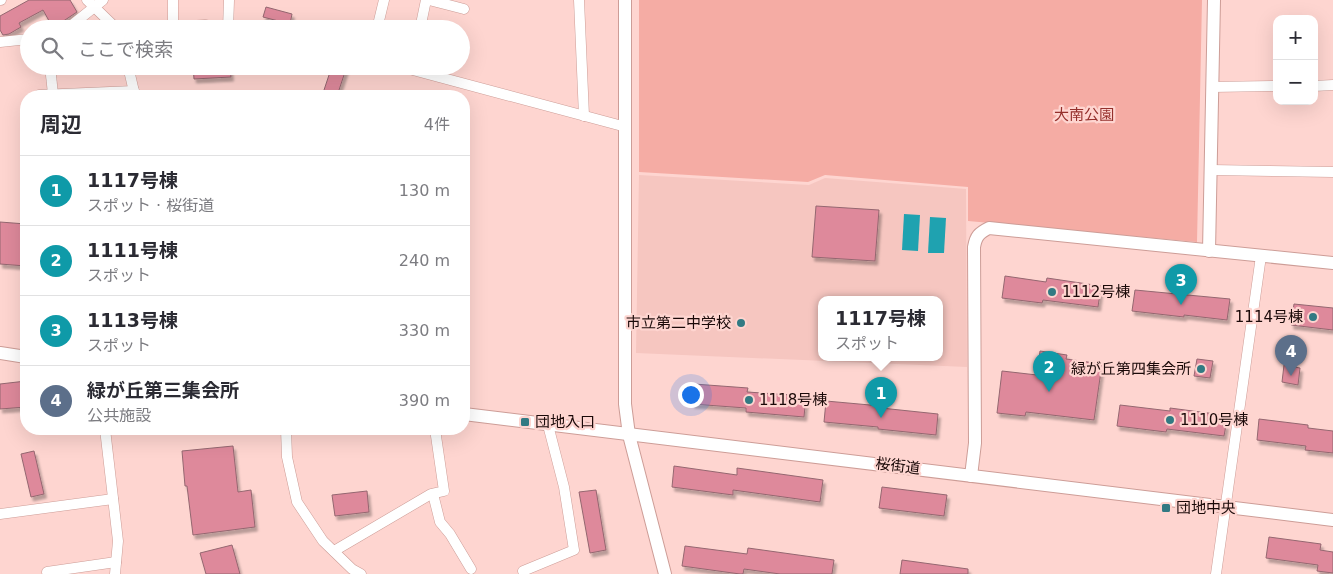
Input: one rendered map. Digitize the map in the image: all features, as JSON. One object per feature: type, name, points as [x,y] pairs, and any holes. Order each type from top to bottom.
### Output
[{"type":"street","points":[[173,0],[173,20]]},
{"type":"street","points":[[228,20],[229,0]]},
{"type":"street","points":[[379,20],[384,0]]},
{"type":"street","points":[[422,20],[428,0],[464,9]]},
{"type":"street","points":[[579,0],[584,116]]},
{"type":"street","points":[[625,0],[625,404],[629,435],[665,574]]},
{"type":"street","points":[[1209,251],[1214,0]]},
{"type":"street","points":[[76,20],[95,2],[110,20]]},
{"type":"street","points":[[0,42],[20,40]]},
{"type":"street","points":[[51,75],[53,90]]},
{"type":"street","points":[[130,75],[133,90]]},
{"type":"street","points":[[436,75],[626,127]]},
{"type":"street","points":[[1318,86],[1333,85]]},
{"type":"street","points":[[1212,87],[1273,86]]},
{"type":"street","points":[[1211,170],[1333,172]]},
{"type":"street","points":[[971,476],[975,443],[974,247],[980,232],[989,228],[1333,264]]},
{"type":"street","points":[[1216,574],[1261,256]]},
{"type":"street","points":[[0,353],[20,356]]},
{"type":"street","name":"桜街道","points":[[470,415],[1333,520]]},
{"type":"street","points":[[523,571],[574,550],[564,487],[548,425]]},
{"type":"street","points":[[106,435],[118,541],[115,574]]},
{"type":"street","points":[[286,435],[287,457],[297,502],[323,540],[352,569],[362,574]]},
{"type":"street","points":[[334,551],[432,494],[444,491],[436,435]]},
{"type":"street","points":[[432,494],[440,522],[450,534],[472,569]]},
{"type":"street","points":[[0,514],[113,499]]},
{"type":"street","points":[[48,572],[116,562]]},
{"type":"shaded area","points":[[639,175],[809,185],[825,178],[966,189],[967,367],[825,361],[943,361],[943,296],[818,296],[818,361],[636,353]]},
{"type":"green space","name":"大南公園","points":[[639,0],[1202,0],[1197,242],[968,221],[968,187],[825,175],[808,182],[639,172]]},
{"type":"water","points":[[904,214],[920,215],[918,251],[902,250]]},
{"type":"water","points":[[930,217],[946,218],[944,253],[928,253]]},
{"type":"building","points":[[29,0],[70,0],[77,12],[65,20],[49,20],[43,10],[25,20],[20,20],[20,28],[3,35],[0,30],[0,16]]},
{"type":"building","points":[[266,7],[292,14],[291,20],[275,20],[263,17]]},
{"type":"building","points":[[194,75],[231,75],[231,77],[194,79]]},
{"type":"building","points":[[329,75],[344,75],[339,90],[324,90]]},
{"type":"building","points":[[816,206],[879,210],[875,261],[812,257]]},
{"type":"building","points":[[0,222],[20,224],[20,266],[0,264]]},
{"type":"building","name":"1112号棟","points":[[1005,276],[1046,282],[1047,278],[1101,286],[1098,307],[1043,300],[1042,303],[1002,298]]},
{"type":"building","points":[[1135,290],[1230,299],[1227,320],[1132,311]]},
{"type":"building","name":"1114号棟","points":[[1294,304],[1333,308],[1333,330],[1291,325]]},
{"type":"building","points":[[1040,351],[1067,355],[1066,359],[1102,364],[1094,420],[1026,412],[1025,416],[997,413],[1002,371],[1037,375]]},
{"type":"building","points":[[1197,359],[1213,361],[1210,378],[1194,376]]},
{"type":"building","points":[[1284,365],[1300,368],[1298,385],[1282,382]]},
{"type":"building","points":[[20,382],[20,407],[0,409],[0,384]]},
{"type":"building","name":"1118号棟","points":[[694,384],[748,388],[747,392],[806,396],[804,417],[746,412],[746,408],[692,404]]},
{"type":"building","points":[[826,401],[938,414],[936,435],[824,422]]},
{"type":"building","name":"1110号棟","points":[[1120,405],[1170,411],[1170,408],[1223,415],[1222,425],[1226,425],[1224,436],[1167,429],[1166,432],[1117,426]]},
{"type":"building","points":[[1259,419],[1308,425],[1308,428],[1333,431],[1333,453],[1305,450],[1306,446],[1257,440]]},
{"type":"building","points":[[233,446],[238,492],[251,490],[255,527],[193,535],[187,486],[185,486],[182,451]]},
{"type":"building","points":[[34,451],[44,494],[31,497],[21,454]]},
{"type":"building","points":[[674,466],[737,475],[737,468],[823,480],[820,502],[733,490],[733,495],[672,487]]},
{"type":"building","points":[[882,487],[947,495],[944,516],[879,508]]},
{"type":"building","points":[[596,490],[606,550],[590,553],[579,492]]},
{"type":"building","points":[[367,491],[369,512],[335,516],[332,495]]},
{"type":"building","points":[[1269,537],[1321,544],[1320,550],[1333,552],[1333,573],[1317,571],[1318,565],[1266,558]]},
{"type":"building","points":[[232,545],[240,574],[206,574],[200,553]]},
{"type":"building","points":[[685,546],[747,554],[748,548],[834,560],[832,574],[780,574],[744,569],[743,574],[740,574],[682,566]]},
{"type":"building","points":[[902,560],[968,569],[968,574],[900,574]]},
{"type":"place","name":"1112号棟","points":[[1052,292]]},
{"type":"place","name":"1113号棟","points":[[1181,305]]},
{"type":"place","name":"1114号棟","points":[[1313,317]]},
{"type":"place","name":"市立第二中学校","points":[[741,323]]},
{"type":"place","name":"緑が丘第四集会所","points":[[1201,369]]},
{"type":"place","name":"緑が丘第三集会所","points":[[1291,376]]},
{"type":"place","name":"1111号棟","points":[[1049,392]]},
{"type":"place","name":"1118号棟","points":[[749,400]]},
{"type":"place","name":"1117号棟","points":[[881,418]]},
{"type":"place","name":"1110号棟","points":[[1170,420]]},
{"type":"place","name":"団地入口","points":[[525,422]]},
{"type":"place","name":"団地中央","points":[[1166,508]]}]
